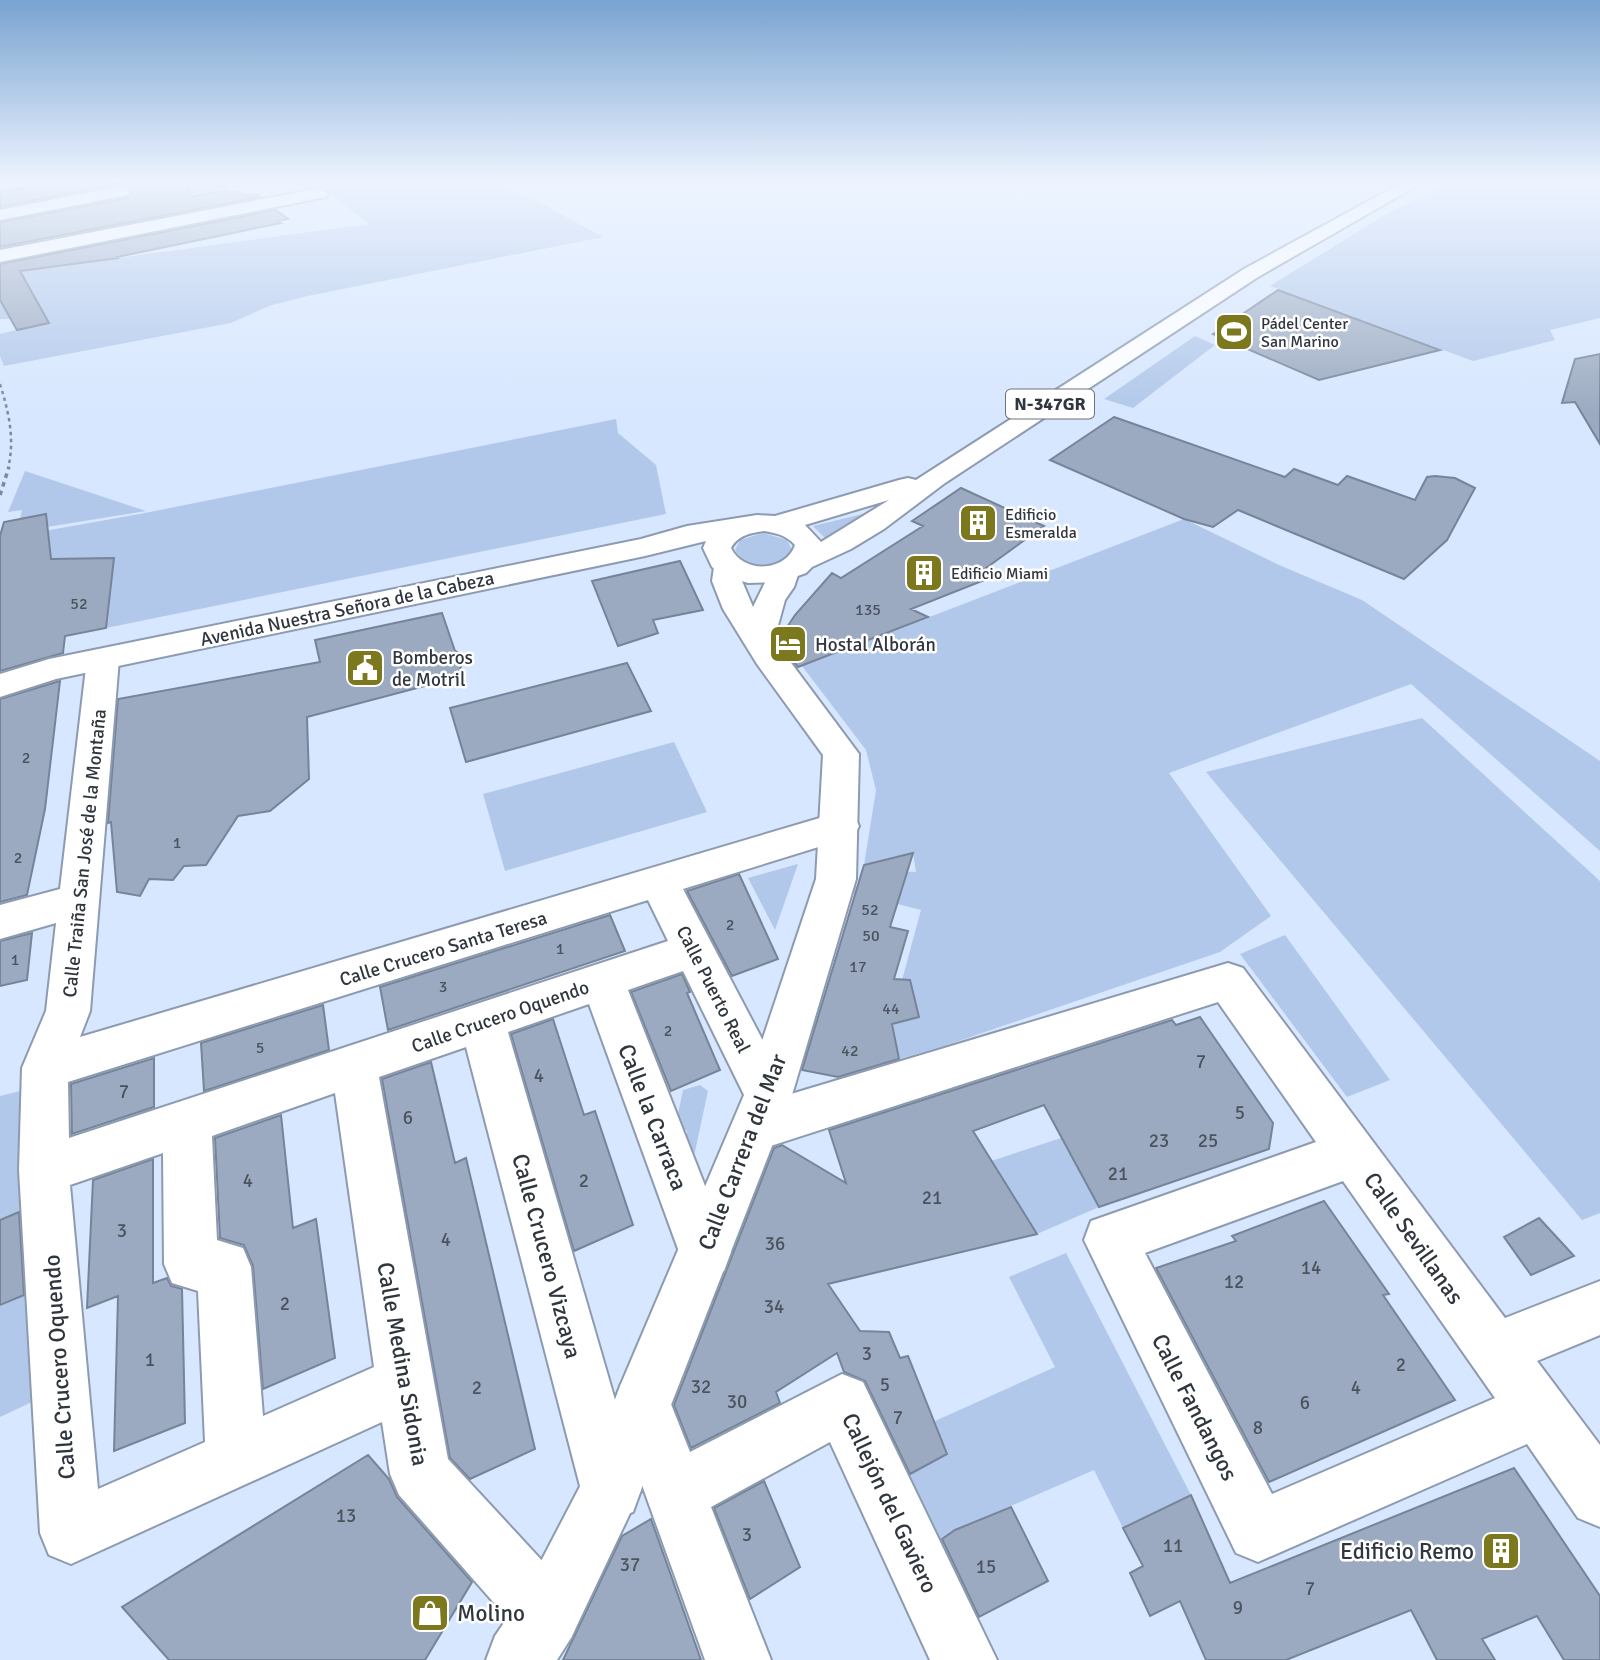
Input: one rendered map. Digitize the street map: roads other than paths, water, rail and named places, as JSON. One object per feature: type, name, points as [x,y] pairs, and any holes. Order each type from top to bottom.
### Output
[{"type":"main road","name":"N-347GR","points":[[794,566],[835,547],[887,515],[936,477],[1277,258]]},
{"type":"main road","name":"N-347GR","points":[[777,524],[936,477]]},
{"type":"main road","name":"Avenida Nuestra Señora de la Cabeza","points":[[0,686],[49,670],[645,547],[687,535],[749,524],[777,524]]},
{"type":"main road","points":[[759,638],[770,600],[794,566],[809,552],[805,538],[799,532],[777,524]]},
{"type":"main road","points":[[724,561],[719,540],[737,528]]},
{"type":"main road","name":"Avenida Nuestra Señora de la Cabeza","points":[[645,547],[724,561],[755,575],[794,566]]},
{"type":"main road","name":"Calle Carrera del Mar","points":[[534,1637],[611,1490],[642,1405],[761,1112],[836,879],[841,754],[769,657],[738,609],[727,581],[724,561]]},
{"type":"main road","name":"Calle Traiña San José de la Montaña","points":[[44,1170],[46,1068],[68,1011],[103,659]]},
{"type":"main road","name":"Avenida Nuestra Señora de la Cabeza","points":[[0,667],[49,670]]},
{"type":"main road","name":"Calle Crucero Santa Teresa","points":[[46,1068],[840,826]]},
{"type":"main road","name":"Calle Puerto Real","points":[[660,883],[693,950],[761,1112]]},
{"type":"main road","points":[[0,922],[79,900]]},
{"type":"main road","name":"Calle Crucero Oquendo","points":[[405,1382],[71,1533],[44,1170],[693,950]]},
{"type":"main road","name":"Calle la Carraca","points":[[602,981],[705,1252]]},
{"type":"main road","name":"Calle Sevillanas","points":[[761,1112],[1228,981],[1600,1496]]},
{"type":"main road","name":"Calle Crucero Vizcaya","points":[[482,1022],[611,1490]]},
{"type":"main road","name":"Calle Medina Sidonia","points":[[354,1066],[419,1474],[534,1637]]},
{"type":"main road","points":[[187,1123],[191,1264],[223,1268],[236,1458]]},
{"type":"main road","name":"Calle Fandangos","points":[[1354,1153],[1110,1241],[1258,1531],[1538,1409]]},
{"type":"main road","points":[[1494,1350],[1600,1308]]},
{"type":"main road","name":"Callejón del Gaviero","points":[[676,1493],[842,1403],[964,1660]]},
{"type":"main road","points":[[642,1405],[738,1660]]},
{"type":"place","name":"Pádel Center San Marino","points":[[1234,332]]},
{"type":"place","name":"Edificio Esmeralda","points":[[978,523]]},
{"type":"place","name":"Edificio Miami","points":[[924,573]]},
{"type":"place","name":"Hostal Alborán","points":[[788,644]]},
{"type":"place","name":"Bomberos de Motril","points":[[365,668]]},
{"type":"place","name":"Edificio Remo","points":[[1501,1551]]},
{"type":"place","name":"Molino","points":[[430,1613]]}]
